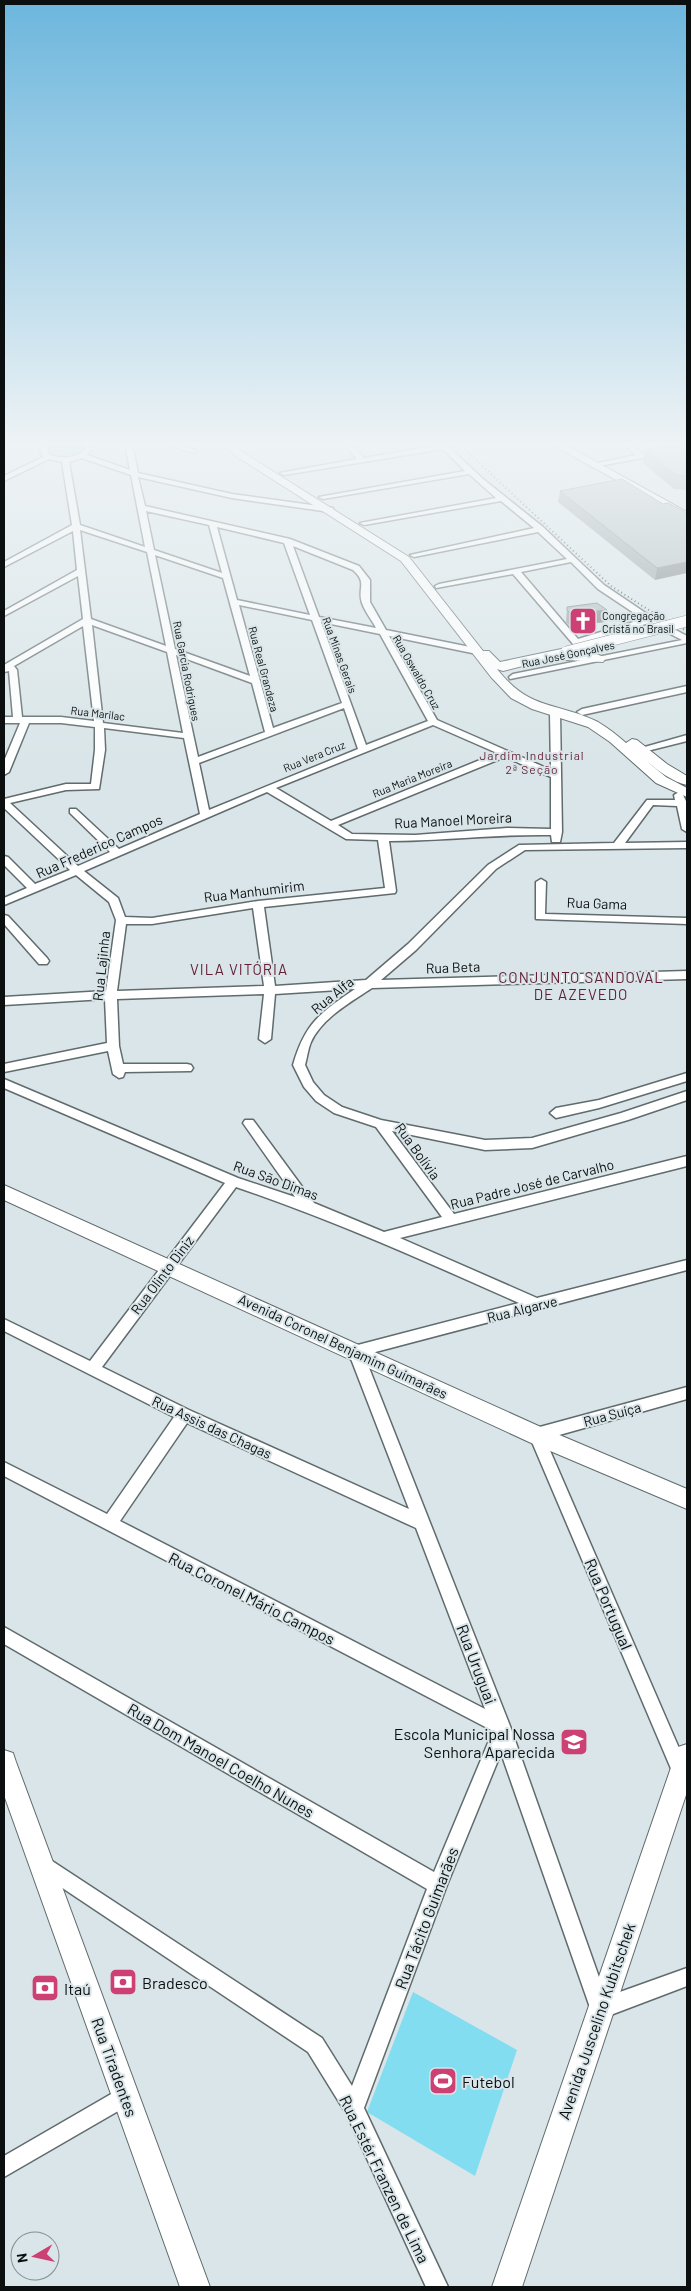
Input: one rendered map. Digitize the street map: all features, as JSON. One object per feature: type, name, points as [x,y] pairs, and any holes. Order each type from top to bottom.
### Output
[{"type":"main road","points":[[393,551],[405,559],[492,672],[517,696],[555,713],[580,719],[602,730],[646,771],[684,792]]},
{"type":"main road","points":[[409,551],[414,555],[506,669],[528,690],[543,699],[613,724],[639,750],[662,767],[684,792]]},
{"type":"main road","points":[[477,651],[485,654],[496,665],[506,669],[687,621]]},
{"type":"main road","points":[[506,669],[504,659],[565,652]]},
{"type":"main road","points":[[547,657],[589,656],[599,659]]},
{"type":"main road","name":"Avenida Coronel Benjamim Guimarães","points":[[4,1192],[536,1435],[686,1500]]},
{"type":"main road","name":"Rua Tiradentes","points":[[4,1762],[195,2287]]},
{"type":"main road","name":"Avenida Juscelino Kubitschek","points":[[507,2287],[600,2009],[685,1766]]},
{"type":"street","points":[[4,565],[30,551]]},
{"type":"street","points":[[4,802],[66,787],[96,787],[100,750],[99,724],[79,551]]},
{"type":"street","points":[[148,551],[227,577]]},
{"type":"street","name":"Rua Real Grandeza","points":[[220,551],[270,733]]},
{"type":"street","name":"Rua Minas Gerais","points":[[291,551],[363,749]]},
{"type":"street","name":"Rua Oswaldo Cruz","points":[[314,551],[356,568],[365,575],[368,582],[366,602],[381,633],[433,722],[554,775]]},
{"type":"street","points":[[414,555],[434,551]]},
{"type":"street","points":[[562,551],[601,587],[650,620],[687,640]]},
{"type":"street","name":"Rua Garcia Rodrigues","points":[[151,552],[204,815]]},
{"type":"street","points":[[439,586],[571,560]]},
{"type":"street","points":[[4,614],[81,571]]},
{"type":"street","points":[[516,572],[576,642],[650,620]]},
{"type":"street","points":[[234,602],[477,651]]},
{"type":"street","points":[[4,772],[22,720],[13,670],[7,665],[87,620],[256,681]]},
{"type":"street","name":"Rua José Gonçalves","points":[[506,669],[599,659],[687,640]]},
{"type":"street","points":[[582,712],[687,688]]},
{"type":"street","points":[[193,762],[346,704]]},
{"type":"street","points":[[555,713],[554,775],[557,832],[555,846]]},
{"type":"street","name":"Rua Marilac","points":[[4,720],[60,720],[189,736]]},
{"type":"street","name":"Rua Vera Cruz","points":[[204,815],[433,722]]},
{"type":"street","points":[[639,750],[687,738]]},
{"type":"street","name":"Rua Maria Moreira","points":[[330,825],[504,754]]},
{"type":"street","points":[[268,788],[330,825]]},
{"type":"street","points":[[617,846],[650,802],[684,792],[687,829]]},
{"type":"street","points":[[4,802],[76,870],[114,900],[121,920]]},
{"type":"street","points":[[73,811],[116,852]]},
{"type":"street","name":"Rua Frederico Campos","points":[[4,902],[204,815]]},
{"type":"street","name":"Rua Manoel Moreira","points":[[330,825],[350,837],[436,837],[507,831],[557,832]]},
{"type":"street","name":"Rua Manhumirim","points":[[121,920],[152,921],[258,904],[391,891],[383,837]]},
{"type":"street","name":"Rua Alfa","points":[[687,845],[523,847],[492,867],[412,947],[369,984],[331,1012],[315,1028],[306,1042],[300,1065],[308,1084],[320,1098],[338,1110],[380,1124],[486,1145],[532,1144],[624,1117],[687,1095]]},
{"type":"street","points":[[4,859],[34,889]]},
{"type":"street","name":"Rua Gama","points":[[541,882],[540,917],[687,921]]},
{"type":"street","points":[[258,904],[270,990],[265,1039]]},
{"type":"street","points":[[4,918],[43,961]]},
{"type":"street","name":"Rua Lajinha","points":[[121,920],[111,995],[113,1046],[118,1071],[188,1068]]},
{"type":"street","name":"Rua Beta","points":[[4,1001],[369,984],[687,975]]},
{"type":"street","points":[[4,1068],[113,1046]]},
{"type":"street","points":[[556,1114],[599,1104],[687,1077]]},
{"type":"street","name":"Rua São Dimas","points":[[4,1083],[233,1181],[309,1207],[384,1236],[538,1305]]},
{"type":"street","points":[[248,1123],[309,1207]]},
{"type":"street","name":"Rua Bolívia","points":[[380,1124],[450,1219]]},
{"type":"street","name":"Rua Padre José de Carvalho","points":[[384,1236],[687,1161]]},
{"type":"street","name":"Rua Olinto Diniz","points":[[92,1370],[233,1181]]},
{"type":"street","name":"Rua Algarve","points":[[355,1351],[687,1265]]},
{"type":"street","name":"Rua Assis das Chagas","points":[[4,1326],[184,1414],[422,1523]]},
{"type":"street","name":"Rua Uruguai","points":[[355,1351],[502,1728],[600,2009]]},
{"type":"street","name":"Rua Suíça","points":[[536,1435],[687,1393]]},
{"type":"street","points":[[109,1524],[184,1414]]},
{"type":"street","name":"Rua Portugual","points":[[536,1435],[685,1766]]},
{"type":"street","name":"Rua Coronel Mário Campos","points":[[4,1469],[502,1728]]},
{"type":"street","name":"Rua Dom Manoel Coelho Nunes","points":[[4,1635],[438,1885]]},
{"type":"street","name":"Rua Tácito Guimarães","points":[[354,2108],[438,1885],[502,1728]]},
{"type":"street","name":"Rua Estér Franzen de Lima","points":[[41,1863],[315,2045],[354,2108],[437,2287]]},
{"type":"street","points":[[600,2009],[687,1976]]},
{"type":"street","points":[[4,2167],[126,2096]]},
{"type":"shaded area","name":"Futebol","points":[[413,1992],[517,2050],[475,2176],[367,2112]]},
{"type":"building","points":[[635,551],[687,551],[687,562],[657,568]]},
{"type":"building","points":[[597,603],[607,610],[571,614],[567,610],[567,607]]},
{"type":"railway","points":[[573,551],[611,586],[663,619],[687,631]]},
{"type":"place","name":"Congregação Cristã no Brasil","points":[[583,621]]},
{"type":"place","name":"Escola Municipal Nossa Senhora Aparecida","points":[[574,1742]]},
{"type":"place","name":"Bradesco","points":[[123,1982]]},
{"type":"place","name":"Itaú","points":[[45,1988]]},
{"type":"place","name":"Futebol","points":[[443,2081]]},
{"type":"district","name":"Jardim Industrial 2ª Seção","points":[[532,762]]},
{"type":"district","name":"VILA VITÓRIA","points":[[239,969]]},
{"type":"district","name":"CONJUNTO SANDOVAL DE AZEVEDO","points":[[581,986]]}]
